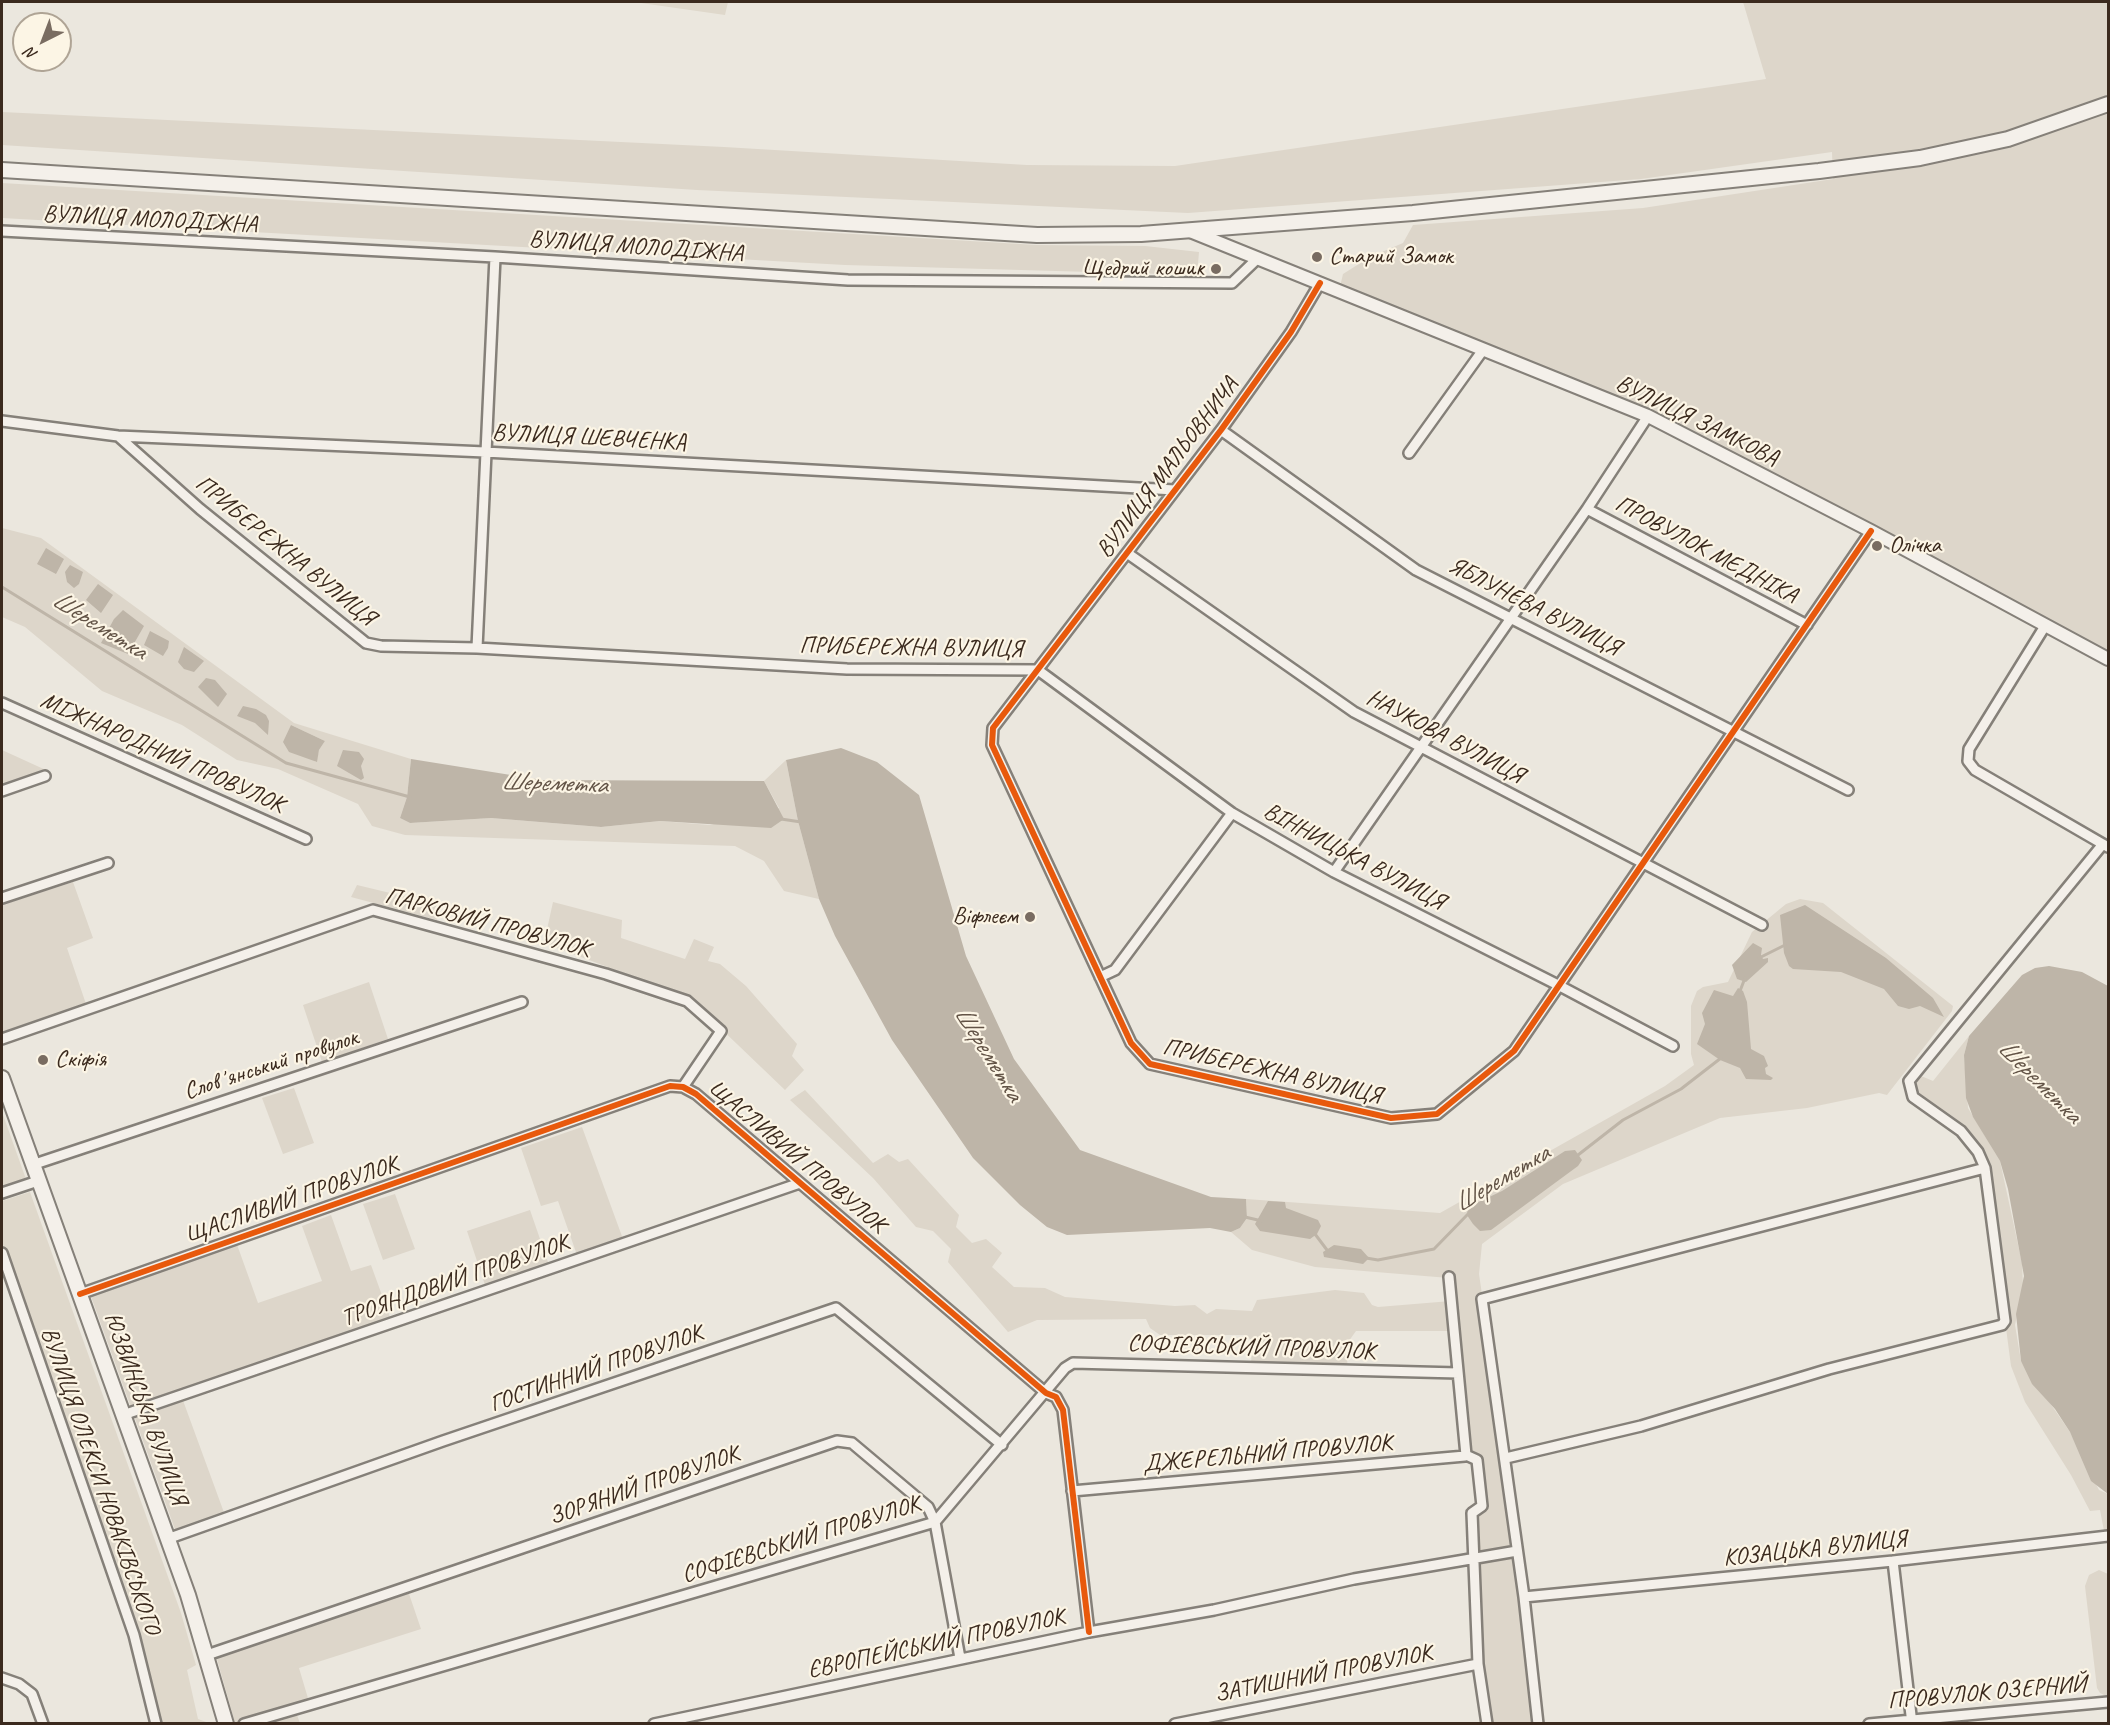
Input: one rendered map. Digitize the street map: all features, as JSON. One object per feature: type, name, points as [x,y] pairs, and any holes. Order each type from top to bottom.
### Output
[{"type":"main road","points":[[2,170],[1037,235],[1190,231],[1413,213],[1820,171],[1920,158],[2008,139],[2109,104]]},
{"type":"main road","name":"ЮЗВИНСЬКА ВУЛИЦЯ","points":[[2,1078],[167,1539],[207,1655],[226,1724]]},
{"type":"street","name":"ВУЛИЦЯ МОЛОДІЖНА","points":[[2,231],[495,257],[848,280],[1232,283],[1255,257]]},
{"type":"street","name":"ВУЛИЦЯ ЗАМКОВА","points":[[1190,231],[1648,416],[1871,531],[2109,659]]},
{"type":"street","points":[[477,648],[495,257]]},
{"type":"street","name":"ВУЛИЦЯ МАЛЬОВНИЧА","points":[[1038,670],[1221,430],[1291,332],[1320,283]]},
{"type":"street","points":[[1409,453],[1483,350]]},
{"type":"street","points":[[1334,872],[1587,509],[1648,416]]},
{"type":"street","name":"ВУЛИЦЯ ШЕВЧЕНКА","points":[[2,421],[118,436],[485,452],[1175,490]]},
{"type":"street","name":"ЯБЛУНЕВА ВУЛИЦЯ","points":[[1221,430],[1416,570],[1848,790]]},
{"type":"street","name":"ПРИБЕРЕЖНА ВУЛИЦЯ","points":[[118,436],[200,509],[366,643],[381,646],[477,648],[847,669],[1038,670]]},
{"type":"street","name":"ПРОВУЛОК МЕДНІКА","points":[[1587,509],[1807,625]]},
{"type":"street","name":"ПРИБЕРЕЖНА ВУЛИЦЯ","points":[[1038,670],[993,728],[992,745],[1131,1043],[1150,1064],[1391,1118],[1437,1114],[1514,1051],[1871,531]]},
{"type":"street","name":"НАУКОВА ВУЛИЦЯ","points":[[1127,553],[1354,712],[1762,925]]},
{"type":"street","points":[[1506,1458],[1641,1426],[1829,1369],[2000,1326],[2005,1321],[1985,1168],[1978,1152],[1961,1131],[1913,1097],[1909,1081],[2106,845],[1975,770],[1968,761],[1969,749],[2045,626]]},
{"type":"street","name":"ВІННИЦЬКА ВУЛИЦЯ","points":[[1038,670],[1232,813],[1334,872],[1673,1046]]},
{"type":"street","name":"МІЖНАРОДНИЙ ПРОВУЛОК","points":[[2,704],[306,839]]},
{"type":"street","points":[[2,791],[45,776]]},
{"type":"street","points":[[1100,977],[1115,970],[1232,813]]},
{"type":"street","points":[[2,898],[108,863]]},
{"type":"street","name":"ПАРКОВИЙ ПРОВУЛОК","points":[[2,1039],[373,910],[606,974],[687,1000],[721,1031],[683,1087]]},
{"type":"street","name":"Словʼянський провулок","points":[[32,1165],[522,1002]]},
{"type":"street","name":"ЩАСЛИВИЙ ПРОВУЛОК","points":[[80,1294],[670,1086],[683,1087],[696,1094],[1046,1393],[1056,1397],[1063,1410],[1089,1632]]},
{"type":"street","points":[[1538,1724],[1506,1458],[1482,1299],[1985,1168]]},
{"type":"street","points":[[2,1193],[38,1181]]},
{"type":"street","name":"ТРОЯНДОВИЙ ПРОВУЛОК","points":[[123,1415],[800,1183]]},
{"type":"street","name":"ВУЛИЦЯ ОЛЕКСИ НОВАКІВСЬКОГО","points":[[2,1253],[134,1635],[156,1724]]},
{"type":"street","points":[[1449,1277],[1466,1455],[1477,1460],[1482,1506],[1472,1513],[1478,1664],[1486,1724]]},
{"type":"street","name":"ГОСТИННИЙ ПРОВУЛОК","points":[[167,1539],[443,1441],[836,1308],[1002,1445]]},
{"type":"street","name":"СОФІЄВСЬКИЙ ПРОВУЛОК","points":[[244,1724],[935,1522],[1065,1368],[1081,1361],[1458,1373]]},
{"type":"street","name":"ЗОРЯНИЙ ПРОВУЛОК","points":[[207,1655],[837,1441],[852,1443],[928,1507],[935,1522],[960,1658]]},
{"type":"street","name":"ДЖЕРЕЛЬНИЙ ПРОВУЛОК","points":[[1072,1491],[1465,1456]]},
{"type":"street","name":"КОЗАЦЬКА ВУЛИЦЯ","points":[[1524,1597],[1893,1561],[2109,1536]]},
{"type":"street","name":"ЄВРОПЕЙСЬКИЙ ПРОВУЛОК","points":[[654,1724],[1089,1632],[1203,1612],[1354,1579],[1517,1551]]},
{"type":"street","points":[[1893,1561],[1911,1721]]},
{"type":"street","name":"ЗАТИШНИЙ ПРОВУЛОК","points":[[1175,1724],[1478,1664]]},
{"type":"street","points":[[2,1678],[19,1684],[32,1694],[38,1704],[43,1724]]},
{"type":"street","name":"ПРОВУЛОК ОЗЕРНИЙ","points":[[1869,1724],[2109,1702]]},
{"type":"shaded area","points":[[634,2],[728,2],[725,15]]},
{"type":"shaded area","points":[[1743,2],[2108,2],[2108,659],[1648,416],[1339,291],[1343,274],[1370,257],[1403,243],[1413,225],[1643,208],[1833,179],[1832,152],[1641,179],[1188,213],[697,190],[2,145],[2,112],[724,147],[1027,165],[1175,166],[1766,79]]},
{"type":"shaded area","points":[[2,183],[1037,245],[1145,246],[1199,252],[1197,275],[845,265],[2,218]]},
{"type":"shaded area","points":[[2,528],[41,538],[294,723],[411,759],[407,797],[400,818],[410,823],[491,818],[601,827],[660,821],[710,825],[779,808],[764,781],[786,760],[798,821],[819,899],[784,891],[764,861],[735,846],[405,835],[372,826],[358,804],[278,769],[237,760],[182,725],[102,691],[25,627],[2,617]],"holes":[[[291,725],[325,741],[319,750],[316,762]]]},
{"type":"shaded area","points":[[2,750],[48,771],[45,776],[2,791]]},
{"type":"shaded area","points":[[73,882],[93,938],[67,948],[86,1004],[2,1033],[2,905]]},
{"type":"shaded area","points":[[357,885],[440,905],[437,920],[351,897]]},
{"type":"shaded area","points":[[1800,899],[1823,903],[1953,1006],[1952,1011],[1887,1095],[1879,1093],[1807,1108],[1720,1118],[1563,1184],[1482,1244],[1479,1274],[1506,1458],[1538,1723],[1487,1723],[1472,1513],[1482,1505],[1477,1460],[1466,1455],[1454,1331],[1356,1331],[1346,1345],[1348,1371],[1251,1368],[1252,1341],[1246,1335],[1160,1335],[1150,1328],[1146,1319],[1037,1320],[1008,1332],[948,1262],[951,1249],[933,1231],[916,1227],[873,1178],[790,1100],[805,1090],[873,1163],[888,1154],[899,1162],[908,1159],[959,1215],[956,1227],[972,1243],[986,1239],[1002,1253],[992,1267],[1014,1287],[1045,1288],[1065,1297],[1175,1306],[1195,1305],[1207,1314],[1216,1309],[1252,1311],[1257,1300],[1335,1290],[1364,1293],[1372,1305],[1378,1307],[1451,1301],[1449,1278],[1315,1267],[1252,1250],[1231,1232],[1240,1228],[1247,1218],[1246,1199],[1440,1213],[1665,1086],[1694,1065],[1691,1054],[1691,1006],[1697,991],[1703,987],[1728,982],[1752,932],[1786,904]]},
{"type":"shaded area","points":[[553,902],[622,920],[621,938],[685,959],[694,939],[714,947],[708,961],[720,964],[746,986],[797,1044],[792,1056],[804,1070],[785,1090],[714,1022],[679,994],[544,943]]},
{"type":"shaded area","points":[[369,982],[388,1039],[322,1062],[303,1005]]},
{"type":"shaded area","points":[[1969,1036],[1964,1055],[1968,1108],[2000,1161],[2022,1263],[2023,1286],[2015,1325],[2021,1361],[2070,1432],[2099,1490],[2108,1494],[2108,1536],[2105,1536],[2100,1510],[2090,1511],[2071,1475],[2025,1402],[2011,1366],[1985,1168],[1972,1144],[1922,1104],[1909,1081],[1914,1073],[1933,1081]]},
{"type":"shaded area","points":[[294,1088],[314,1143],[283,1154],[262,1098]]},
{"type":"shaded area","points":[[2,1112],[27,1182],[2,1191]]},
{"type":"shaded area","points":[[582,1127],[623,1239],[577,1255],[558,1201],[541,1206],[521,1148]]},
{"type":"shaded area","points":[[30,1192],[181,1613],[196,1665],[187,1670],[198,1719],[209,1723],[160,1723],[140,1632],[2,1242],[2,1201]]},
{"type":"shaded area","points":[[395,1194],[415,1249],[383,1260],[363,1204]]},
{"type":"shaded area","points":[[530,1210],[549,1265],[486,1288],[467,1231]]},
{"type":"shaded area","points":[[331,1215],[351,1271],[371,1265],[391,1320],[181,1395],[226,1518],[177,1535],[89,1291],[235,1239],[258,1303],[322,1281],[302,1226]]},
{"type":"shaded area","points":[[2099,1570],[2108,1574],[2108,1697],[2100,1693],[2097,1688],[2085,1586],[2089,1575]]},
{"type":"shaded area","points":[[407,1588],[421,1629],[299,1668],[310,1705],[295,1710],[300,1723],[235,1723],[215,1652]]},
{"type":"water","points":[[46,548],[64,559],[56,574],[37,564]]},
{"type":"water","points":[[70,565],[83,572],[79,584],[74,588],[67,582],[65,572]]},
{"type":"water","points":[[98,584],[113,595],[101,613],[86,600]]},
{"type":"water","points":[[123,610],[144,626],[128,654],[101,643],[114,619]]},
{"type":"water","points":[[150,631],[169,641],[163,656],[144,645]]},
{"type":"water","points":[[184,647],[204,661],[194,672],[184,669],[178,662]]},
{"type":"water","points":[[206,678],[215,680],[227,694],[218,707],[198,687]]},
{"type":"water","points":[[243,706],[256,709],[266,715],[269,721],[268,735],[255,723],[237,716]]},
{"type":"water","points":[[291,725],[325,741],[319,750],[317,762],[289,752],[283,742]]},
{"type":"water","points":[[841,748],[877,762],[919,795],[966,956],[1014,1059],[1080,1150],[1211,1197],[1246,1199],[1247,1218],[1240,1228],[1231,1232],[1210,1228],[1067,1235],[1047,1227],[1020,1205],[973,1158],[892,1040],[835,936],[819,899],[798,821],[786,760]]},
{"type":"water","points":[[343,750],[359,752],[364,759],[361,766],[364,778],[361,780],[337,766]]},
{"type":"water","points":[[411,759],[542,780],[764,781],[784,819],[771,828],[660,821],[601,827],[491,818],[410,823],[400,818],[407,797]]},
{"type":"water","points":[[1805,905],[1886,958],[1933,998],[1944,1017],[1920,1006],[1909,1009],[1898,1006],[1884,989],[1841,972],[1793,969],[1789,966],[1784,953],[1780,915]]},
{"type":"water","points":[[1753,943],[1762,948],[1761,955],[1763,959],[1768,958],[1768,962],[1746,982],[1737,979],[1732,965]]},
{"type":"water","points":[[2049,966],[2082,972],[2108,986],[2108,1494],[2091,1481],[2070,1432],[2055,1409],[2032,1384],[2021,1361],[2016,1314],[2024,1276],[2008,1189],[2000,1161],[1973,1117],[1966,1098],[1964,1055],[1969,1036],[2022,975],[2035,968]]},
{"type":"water","points":[[1738,988],[1743,991],[1747,1002],[1751,1049],[1764,1056],[1768,1066],[1765,1068],[1766,1074],[1773,1078],[1771,1080],[1746,1079],[1740,1068],[1720,1060],[1697,1044],[1705,1024],[1702,1013],[1714,990],[1733,996]]},
{"type":"water","points":[[1575,1150],[1582,1160],[1578,1166],[1491,1230],[1480,1231],[1467,1215],[1468,1207],[1502,1191],[1565,1151]]},
{"type":"water","points":[[1268,1201],[1285,1202],[1286,1208],[1318,1220],[1321,1226],[1317,1234],[1310,1239],[1260,1231],[1255,1224]]},
{"type":"water","points":[[1334,1245],[1361,1249],[1369,1258],[1363,1264],[1324,1257],[1323,1252]]},
{"type":"waterway","name":"Шереметка","points":[[2,587],[286,763],[410,797]]},
{"type":"waterway","name":"Шереметка","points":[[781,819],[801,822]]},
{"type":"waterway","name":"Шереметка","points":[[1759,958],[1785,945]]},
{"type":"waterway","name":"Шереметка","points":[[1740,991],[1745,978]]},
{"type":"waterway","name":"Шереметка","points":[[1578,1155],[1623,1120],[1681,1089],[1721,1058]]},
{"type":"waterway","name":"Шереметка","points":[[1366,1258],[1378,1260],[1434,1249],[1469,1213]]},
{"type":"waterway","name":"Шереметка","points":[[1245,1217],[1262,1221]]},
{"type":"waterway","name":"Шереметка","points":[[1315,1234],[1327,1250]]},
{"type":"cycle path","points":[[1320,283],[1291,332],[1221,430],[993,728],[992,745],[1131,1043],[1150,1064],[1391,1118],[1437,1114],[1514,1051],[1871,531]]},
{"type":"cycle path","points":[[80,1294],[670,1086],[683,1087],[696,1094],[1046,1393],[1056,1397],[1063,1410],[1089,1632]]},
{"type":"place","name":"Старий Замок","points":[[1317,257]]},
{"type":"place","name":"Щедрий кошик","points":[[1216,269]]},
{"type":"place","name":"Олічка","points":[[1877,546]]},
{"type":"place","name":"Віфлеєм","points":[[1030,917]]},
{"type":"place","name":"Скіфія","points":[[43,1060]]}]
